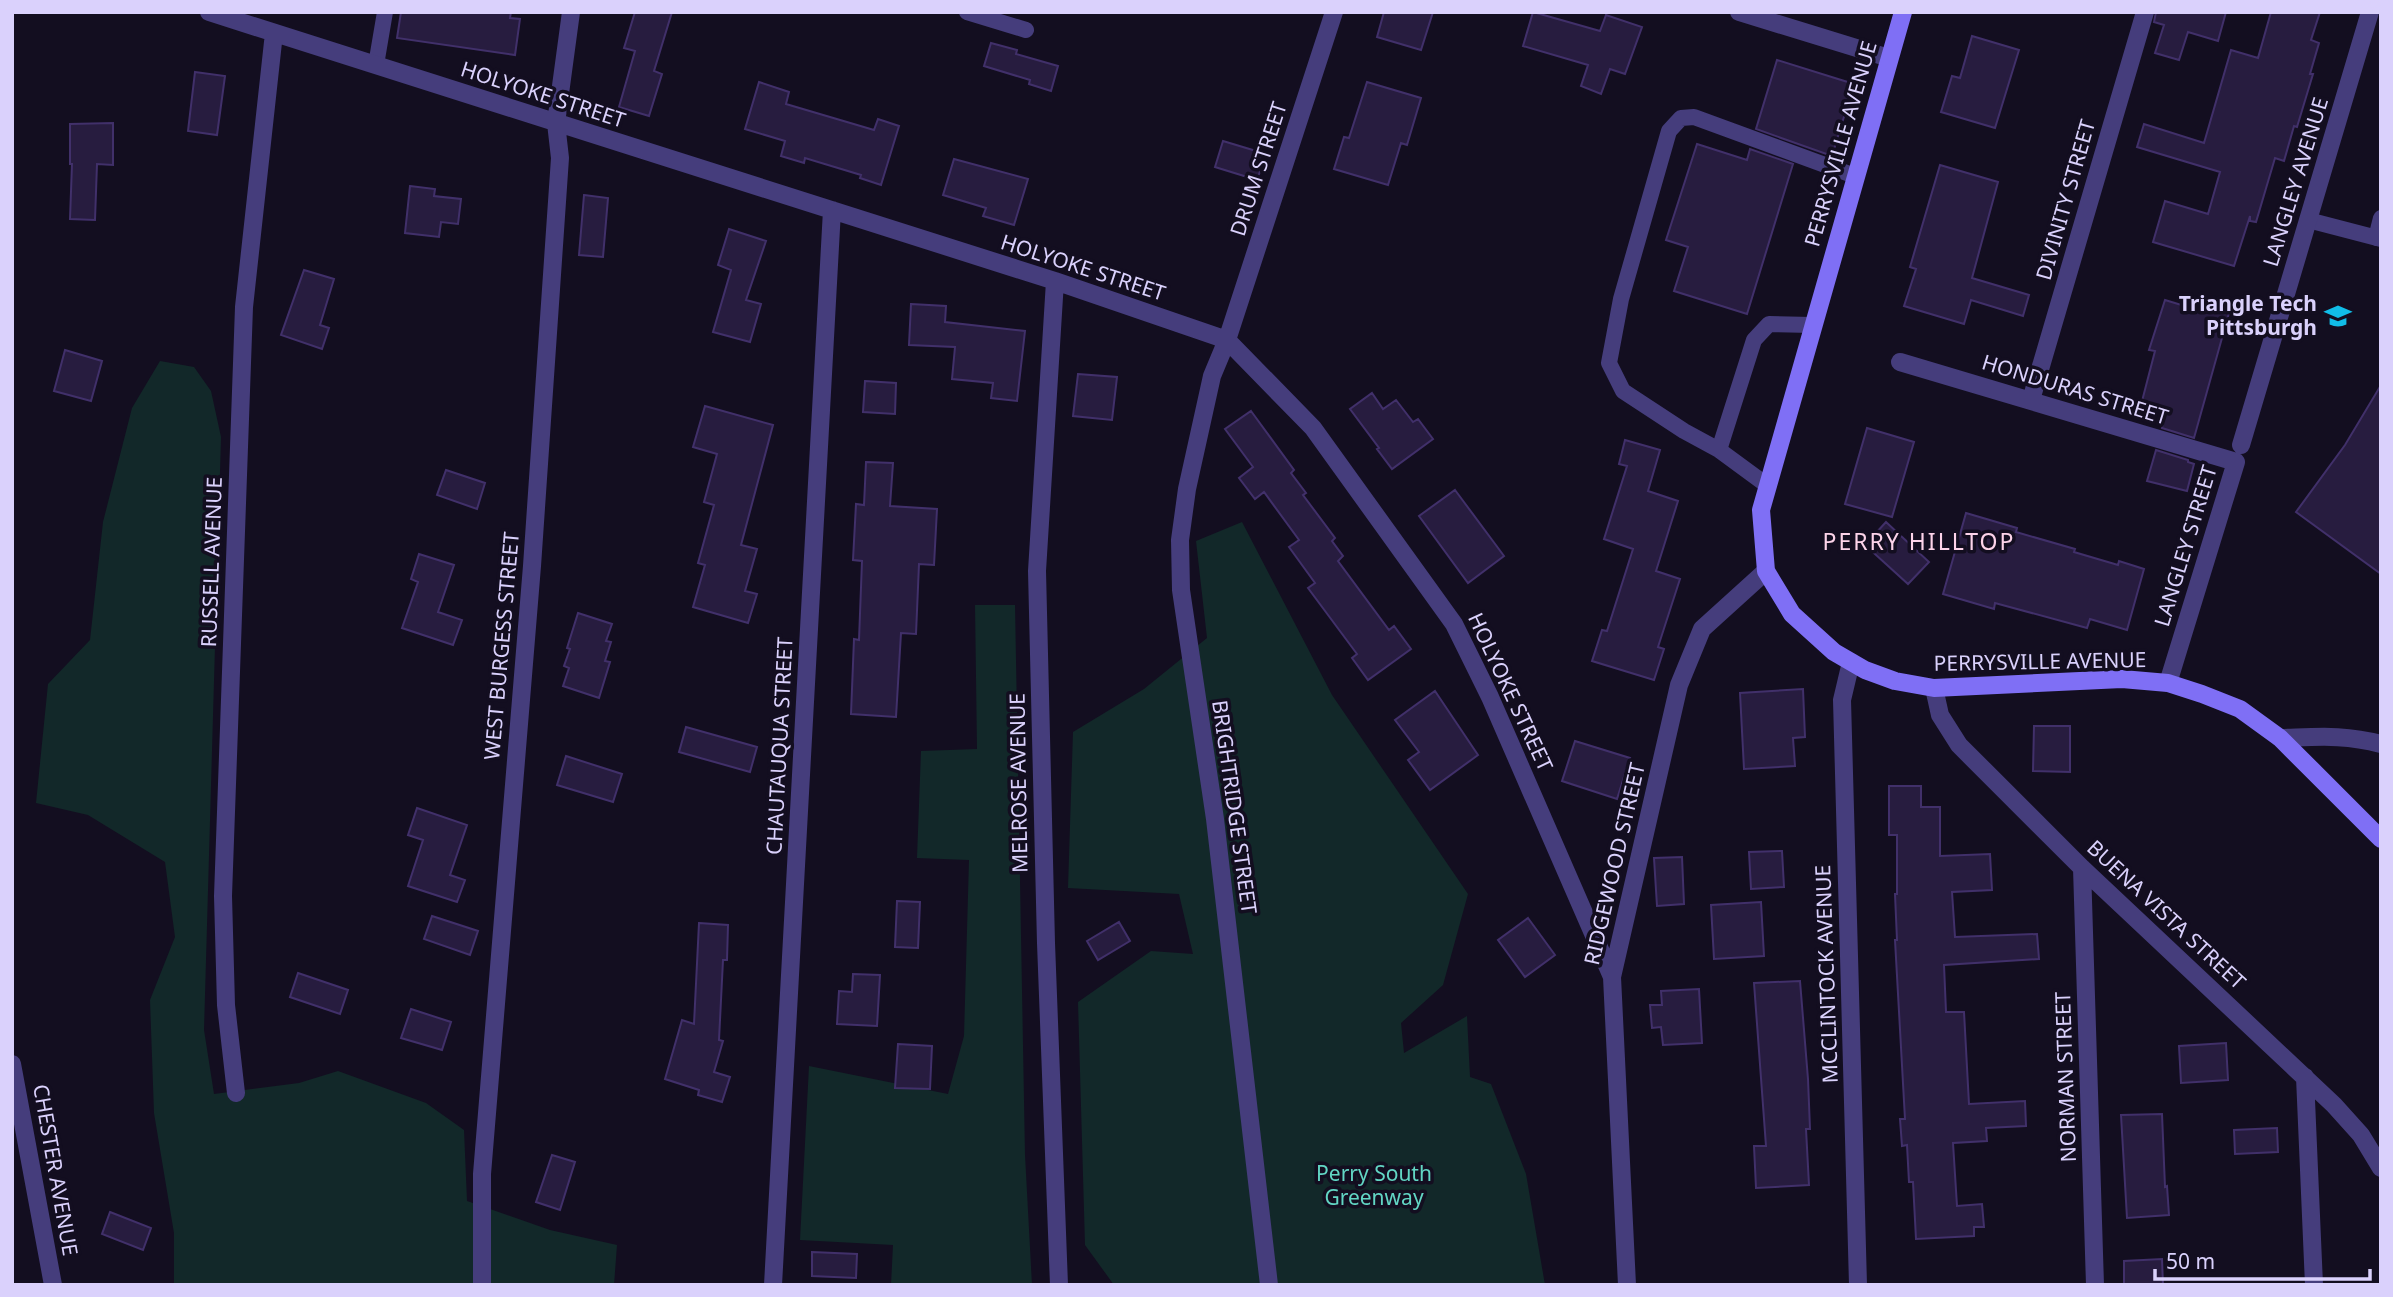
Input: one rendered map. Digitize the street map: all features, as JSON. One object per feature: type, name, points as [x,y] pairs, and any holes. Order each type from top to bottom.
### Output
[{"type":"street","name":"HOLYOKE STREET","points":[[209,12],[1055,281],[1227,340],[1313,428],[1454,624],[1490,697],[1612,977]]},
{"type":"street","name":"WEST BURGESS STREET","points":[[482,1285],[482,1174],[534,539],[560,158],[556,123],[571,12]]},
{"type":"street","name":"DRUM STREET","points":[[1227,340],[1334,12]]},
{"type":"street","points":[[1739,12],[1889,58]]},
{"type":"street","name":"PERRYSVILLE AVENUE","points":[[1903,12],[1761,510],[1766,571],[1792,614],[1834,652],[1895,681],[1934,688],[2122,679],[2168,683],[2241,709],[2280,738],[2381,839]]},
{"type":"street","name":"DIVINITY STREET","points":[[2031,400],[2145,12]]},
{"type":"street","name":"LANGLEY AVENUE","points":[[2238,454],[2370,12]]},
{"type":"street","name":"RUSSELL AVENUE","points":[[236,1093],[226,1005],[223,896],[242,348],[244,307],[274,33]]},
{"type":"street","name":"CHAUTAUQUA STREET","points":[[773,1285],[832,211]]},
{"type":"street","name":"MELROSE AVENUE","points":[[1055,281],[1037,571],[1046,957],[1059,1285]]},
{"type":"street","name":"BRIGHTRIDGE STREET","points":[[1227,340],[1212,376],[1187,489],[1180,540],[1181,590],[1214,819],[1269,1285]]},
{"type":"street","name":"HONDURAS STREET","points":[[1900,362],[2031,400],[2238,454]]},
{"type":"street","name":"LANGLEY STREET","points":[[2168,683],[2238,454]]},
{"type":"street","name":"RIDGEWOOD STREET","points":[[1627,1285],[1612,977],[1679,685],[1702,629],[1766,571]]},
{"type":"street","name":"MCCLINTOCK AVENUE","points":[[1851,662],[1842,700],[1858,1285]]},
{"type":"street","name":"BUENA VISTA STREET","points":[[1934,688],[1940,715],[1959,744],[2082,868],[2305,1077],[2361,1135],[2381,1168]]},
{"type":"street","points":[[2280,738],[2354,737],[2381,744]]},
{"type":"street","name":"NORMAN STREET","points":[[2082,868],[2095,1285]]},
{"type":"street","name":"CHESTER AVENUE","points":[[12,1064],[53,1285]]},
{"type":"street","points":[[2305,1077],[2314,1285]]},
{"type":"lane","points":[[376,65],[385,12]]},
{"type":"lane","points":[[967,12],[1026,30]]},
{"type":"lane","points":[[1768,486],[1719,450],[1684,431],[1623,391],[1609,363],[1621,299],[1668,131],[1681,118],[1694,117],[1855,176]]},
{"type":"lane","points":[[2308,220],[2378,239],[2381,218]]},
{"type":"lane","points":[[1719,450],[1754,340],[1769,324],[1812,325]]},
{"type":"green space","points":[[160,361],[194,367],[211,391],[221,437],[204,1030],[214,1094],[299,1083],[338,1071],[426,1103],[464,1130],[467,1201],[550,1230],[617,1245],[614,1285],[174,1285],[174,1233],[154,1113],[150,1000],[175,937],[165,862],[88,815],[36,803],[48,684],[90,640],[103,522],[132,408]]},
{"type":"green space","name":"Perry South Greenway","points":[[1242,522],[1332,695],[1468,894],[1443,985],[1401,1023],[1404,1053],[1467,1016],[1470,1077],[1491,1084],[1526,1174],[1545,1285],[1114,1285],[1085,1245],[1078,1002],[1151,951],[1193,954],[1179,894],[1068,888],[1073,732],[1144,689],[1207,638],[1196,541]]},
{"type":"green space","points":[[975,605],[1015,605],[1025,1155],[1032,1285],[891,1285],[893,1245],[800,1240],[809,1066],[948,1094],[964,1036],[969,860],[917,858],[921,751],[977,749]]},
{"type":"building","points":[[401,12],[511,12],[510,18],[520,19],[515,55],[397,38]]},
{"type":"building","points":[[635,12],[672,12],[654,71],[662,74],[649,116],[619,107],[635,51],[624,48]]},
{"type":"building","points":[[1384,12],[1433,12],[1421,50],[1377,37]]},
{"type":"building","points":[[1533,12],[1600,31],[1606,15],[1642,27],[1625,74],[1610,69],[1601,94],[1581,86],[1588,65],[1523,46]]},
{"type":"building","points":[[2156,12],[2226,12],[2218,41],[2188,32],[2179,60],[2155,53],[2164,25],[2154,22]]},
{"type":"building","points":[[2271,12],[2320,12],[2311,40],[2319,43],[2297,127],[2294,126],[2284,161],[2275,158],[2256,222],[2250,221],[2250,216],[2234,266],[2153,242],[2165,201],[2208,214],[2220,172],[2137,147],[2144,124],[2204,143],[2231,50],[2258,58]]},
{"type":"building","points":[[1972,36],[2019,50],[1995,128],[1941,112],[1952,76],[1960,78]]},
{"type":"building","points":[[991,43],[1017,50],[1016,54],[1058,66],[1051,91],[1029,84],[1030,80],[984,66]]},
{"type":"building","points":[[1777,60],[1854,84],[1832,156],[1756,129]]},
{"type":"building","points":[[195,72],[225,76],[217,135],[188,131]]},
{"type":"building","points":[[759,82],[789,92],[786,104],[874,130],[878,119],[899,126],[881,185],[860,178],[861,175],[805,158],[804,163],[781,156],[785,141],[745,129]]},
{"type":"building","points":[[1367,82],[1421,98],[1407,145],[1401,143],[1388,185],[1334,169],[1344,137],[1349,138]]},
{"type":"building","points":[[113,123],[113,165],[97,164],[95,220],[70,219],[70,124]]},
{"type":"building","points":[[1223,141],[1266,154],[1257,180],[1215,167]]},
{"type":"building","points":[[1697,144],[1747,160],[1750,149],[1793,164],[1747,314],[1674,291],[1688,247],[1666,240]]},
{"type":"building","points":[[954,159],[1028,179],[1014,225],[983,216],[986,208],[943,195]]},
{"type":"building","points":[[1940,165],[1998,182],[1972,278],[2029,295],[2023,316],[1971,300],[1964,324],[1904,306],[1916,269],[1910,267]]},
{"type":"building","points":[[410,186],[435,189],[434,196],[461,199],[458,224],[441,222],[439,237],[405,233]]},
{"type":"building","points":[[584,195],[608,198],[603,257],[579,255]]},
{"type":"building","points":[[729,229],[766,241],[746,300],[761,304],[750,342],[713,332],[731,270],[718,265]]},
{"type":"building","points":[[304,270],[334,279],[320,325],[329,328],[322,349],[281,335]]},
{"type":"building","points":[[2165,300],[2188,307],[2190,301],[2229,313],[2194,438],[2162,428],[2163,424],[2160,423],[2163,411],[2141,405],[2155,351],[2149,350]]},
{"type":"building","points":[[911,304],[946,306],[945,322],[1025,331],[1017,401],[991,398],[993,383],[952,379],[955,347],[909,345]]},
{"type":"building","points":[[65,350],[102,361],[91,401],[54,391]]},
{"type":"building","points":[[1078,374],[1117,377],[1112,420],[1073,416]]},
{"type":"building","points":[[865,381],[896,383],[895,414],[863,412]]},
{"type":"building","points":[[2381,385],[2381,574],[2296,512],[2345,445]]},
{"type":"building","points":[[1372,393],[1383,409],[1396,400],[1413,422],[1418,419],[1433,439],[1392,469],[1350,409]]},
{"type":"building","points":[[705,406],[773,425],[741,545],[757,549],[745,591],[757,594],[748,623],[693,607],[705,565],[698,563],[714,505],[704,502],[717,454],[693,447]]},
{"type":"building","points":[[1251,411],[1294,470],[1291,473],[1306,493],[1303,495],[1335,538],[1332,541],[1343,556],[1338,561],[1389,630],[1394,626],[1411,649],[1368,680],[1352,658],[1357,654],[1308,588],[1315,583],[1289,547],[1299,540],[1264,492],[1255,499],[1239,478],[1253,467],[1225,429]]},
{"type":"building","points":[[1867,428],[1914,442],[1892,517],[1845,504]]},
{"type":"building","points":[[1625,440],[1660,450],[1648,491],[1678,501],[1656,571],[1680,579],[1658,647],[1664,649],[1654,680],[1592,661],[1602,630],[1607,631],[1633,549],[1604,539],[1627,466],[1619,464]]},
{"type":"building","points":[[2156,450],[2194,464],[2187,491],[2147,481]]},
{"type":"building","points":[[866,462],[893,463],[890,506],[937,509],[934,565],[919,564],[916,634],[901,633],[896,717],[851,714],[854,639],[859,640],[862,561],[853,560],[856,504],[864,505]]},
{"type":"building","points":[[446,470],[485,483],[477,509],[437,495]]},
{"type":"building","points":[[1455,490],[1504,556],[1468,583],[1419,516]]},
{"type":"building","points":[[1966,513],[2017,528],[2016,532],[2075,549],[2074,552],[2118,565],[2119,561],[2144,569],[2127,630],[2090,619],[2087,628],[1995,603],[1994,609],[1943,594]]},
{"type":"building","points":[[1886,522],[1929,562],[1908,584],[1865,545]]},
{"type":"building","points":[[419,554],[454,565],[438,612],[462,620],[453,645],[402,628],[418,582],[411,579]]},
{"type":"building","points":[[578,613],[612,624],[606,641],[611,642],[605,661],[610,662],[599,698],[563,686],[569,668],[564,666],[570,649],[567,648]]},
{"type":"building","points":[[1803,689],[1805,737],[1793,738],[1795,766],[1744,769],[1740,693]]},
{"type":"building","points":[[1435,691],[1478,755],[1430,790],[1408,760],[1419,752],[1395,720]]},
{"type":"building","points":[[2034,726],[2070,726],[2070,772],[2033,771]]},
{"type":"building","points":[[686,727],[757,747],[750,772],[679,752]]},
{"type":"building","points":[[1575,741],[1630,758],[1617,799],[1562,781]]},
{"type":"building","points":[[566,756],[622,774],[613,802],[557,785]]},
{"type":"building","points":[[1889,786],[1921,786],[1921,807],[1940,807],[1940,856],[1990,854],[1992,890],[1952,892],[1955,937],[2037,934],[2039,959],[1944,965],[1946,1012],[1964,1012],[1969,1104],[2025,1101],[2026,1126],[1986,1128],[1987,1141],[1953,1143],[1957,1206],[1982,1204],[1984,1227],[1974,1227],[1974,1236],[1916,1239],[1913,1182],[1909,1182],[1907,1145],[1902,1146],[1900,1119],[1905,1119],[1895,940],[1897,835],[1889,835]]},
{"type":"building","points":[[417,808],[467,825],[450,875],[465,880],[457,902],[408,886],[423,840],[408,835]]},
{"type":"building","points":[[1782,851],[1784,887],[1751,889],[1749,852]]},
{"type":"building","points":[[1682,857],[1684,904],[1657,906],[1654,858]]},
{"type":"building","points":[[897,901],[920,902],[918,948],[895,947]]},
{"type":"building","points":[[1761,902],[1764,956],[1714,959],[1711,905]]},
{"type":"building","points":[[432,916],[478,931],[470,955],[424,939]]},
{"type":"building","points":[[1528,918],[1555,955],[1525,977],[1498,940]]},
{"type":"building","points":[[1119,922],[1130,941],[1098,960],[1087,941]]},
{"type":"building","points":[[699,923],[728,925],[727,960],[723,960],[719,1040],[723,1041],[714,1072],[730,1077],[722,1102],[698,1095],[699,1090],[665,1079],[682,1020],[694,1024]]},
{"type":"building","points":[[298,973],[348,990],[340,1014],[290,997]]},
{"type":"building","points":[[853,974],[880,975],[877,1026],[837,1024],[839,991],[852,992]]},
{"type":"building","points":[[1800,981],[1808,1079],[1810,1129],[1806,1129],[1809,1185],[1756,1188],[1754,1146],[1766,1146],[1754,983]]},
{"type":"building","points":[[1699,989],[1702,1043],[1663,1045],[1661,1027],[1652,1028],[1650,1005],[1662,1005],[1661,991]]},
{"type":"building","points":[[411,1009],[451,1022],[442,1050],[401,1038]]},
{"type":"building","points":[[2226,1043],[2228,1080],[2181,1083],[2179,1046]]},
{"type":"building","points":[[898,1044],[932,1046],[930,1089],[895,1088]]},
{"type":"building","points":[[2162,1114],[2169,1215],[2127,1218],[2121,1115]]},
{"type":"building","points":[[2277,1128],[2278,1152],[2235,1154],[2234,1130]]},
{"type":"building","points":[[552,1155],[575,1162],[560,1210],[536,1202]]},
{"type":"building","points":[[110,1212],[151,1228],[143,1250],[102,1234]]},
{"type":"building","points":[[812,1252],[857,1254],[856,1278],[812,1276]]},
{"type":"building","points":[[2162,1259],[2163,1285],[2124,1285],[2124,1261]]},
{"type":"place","name":"Triangle Tech Pittsburgh","points":[[2338,316]]},
{"type":"district","name":"PERRY HILLTOP","points":[[1919,542]]}]
